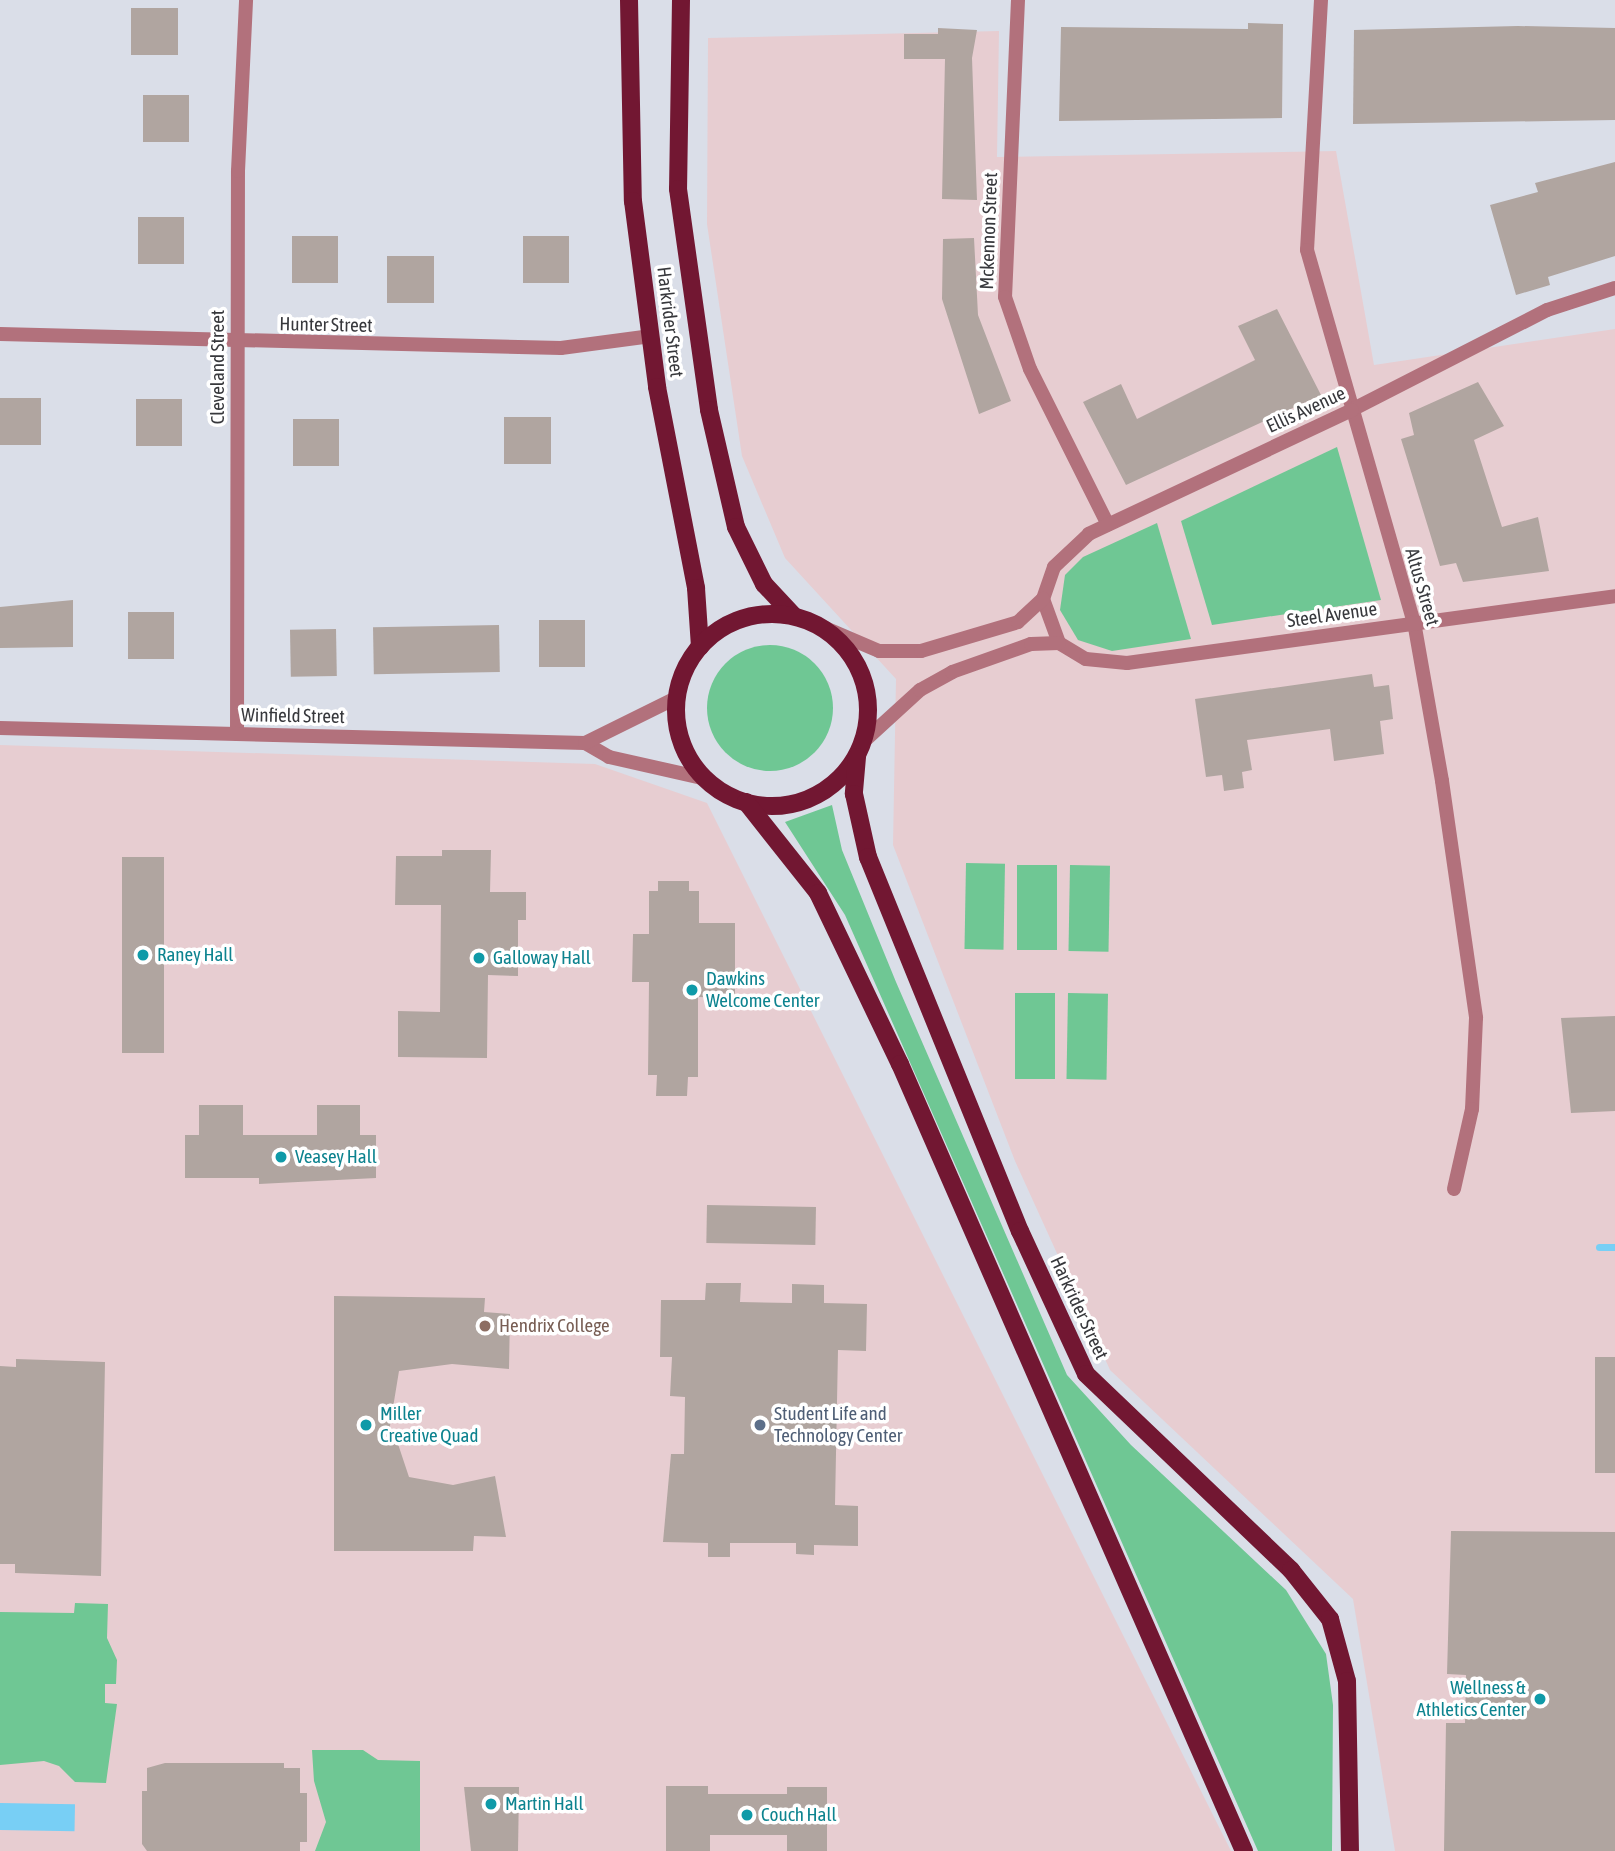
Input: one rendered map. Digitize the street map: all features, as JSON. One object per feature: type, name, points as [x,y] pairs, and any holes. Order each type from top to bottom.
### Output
[{"type":"main road","name":"Harkrider Street","points":[[629,0],[632,188],[651,336],[696,588],[700,647]]},
{"type":"main road","name":"Harkrider Street","points":[[681,0],[678,189],[709,410],[736,527],[764,584],[794,616]]},
{"type":"main road","points":[[746,802],[791,804],[820,793],[860,750],[867,691],[857,665],[818,625],[794,616],[737,620],[700,647],[682,674],[676,698],[677,729],[702,778],[746,802],[818,893],[894,1052],[1244,1851]]},
{"type":"main road","name":"Harkrider Street","points":[[860,750],[854,794],[867,857],[1020,1231],[1086,1374],[1291,1570],[1330,1619],[1347,1681],[1350,1851]]},
{"type":"street","name":"Cleveland Street","points":[[237,734],[237,343],[246,0]]},
{"type":"street","name":"Mckennon Street","points":[[1018,0],[1006,297],[1030,369],[1108,525]]},
{"type":"street","name":"Altus Street","points":[[1321,0],[1307,250],[1414,622],[1476,1017],[1472,1108],[1454,1189]]},
{"type":"street","name":"Ellis Avenue","points":[[1043,599],[1062,556],[1108,525],[1352,410],[1547,310],[1615,288]]},
{"type":"street","name":"Hunter Street","points":[[0,334],[237,343],[561,348],[651,336]]},
{"type":"street","name":"Steel Avenue","points":[[1059,643],[1086,659],[1127,663],[1615,596]]},
{"type":"street","points":[[818,625],[878,651],[921,651],[1018,622],[1043,599],[1059,643],[1031,644],[952,672],[920,690],[860,750]]},
{"type":"street","name":"Winfield Street","points":[[585,743],[676,698]]},
{"type":"street","name":"Winfield Street","points":[[0,728],[585,743],[610,757],[702,778]]},
{"type":"shaded area","points":[[999,31],[997,157],[1336,151],[1374,365],[1615,329],[1615,1851],[1395,1851],[1353,1599],[1110,1370],[1015,1161],[893,845],[896,679],[785,558],[742,456],[707,224],[708,38]]},
{"type":"shaded area","name":"Hendrix College","points":[[0,745],[595,764],[707,803],[1231,1851],[0,1851]]},
{"type":"green space","points":[[1337,447],[1381,600],[1212,625],[1181,521]]},
{"type":"green space","points":[[1157,523],[1191,639],[1112,651],[1078,640],[1060,610],[1065,575],[1083,557]]},
{"type":"green space","points":[[770,645],[794,650],[814,664],[828,684],[833,708],[828,732],[814,752],[794,766],[770,771],[746,766],[726,752],[712,732],[707,708],[712,684],[726,664],[746,650]]},
{"type":"green space","points":[[832,805],[842,850],[896,982],[1067,1375],[1131,1445],[1286,1590],[1326,1654],[1333,1705],[1332,1851],[1258,1851],[845,915],[785,822]]},
{"type":"green space","points":[[966,863],[1005,864],[1003,950],[964,949]]},
{"type":"green space","points":[[1017,865],[1057,865],[1057,950],[1017,950]]},
{"type":"green space","points":[[1070,865],[1110,866],[1108,952],[1068,951]]},
{"type":"green space","points":[[1015,993],[1055,993],[1055,1079],[1015,1079]]},
{"type":"green space","points":[[1068,993],[1108,994],[1106,1080],[1066,1079]]},
{"type":"green space","points":[[75,1603],[108,1604],[107,1638],[117,1660],[116,1684],[105,1684],[105,1703],[117,1704],[106,1783],[75,1782],[59,1766],[44,1761],[0,1765],[0,1612],[74,1613]]},
{"type":"green space","points":[[312,1750],[363,1750],[378,1760],[420,1761],[420,1851],[315,1851],[326,1822],[314,1781]]},
{"type":"water","points":[[0,1803],[75,1804],[75,1831],[0,1830]]},
{"type":"building","points":[[131,8],[178,8],[178,55],[131,55]]},
{"type":"building","points":[[1248,23],[1283,24],[1282,118],[1059,121],[1061,27],[1248,29]]},
{"type":"building","points":[[1518,26],[1615,28],[1615,120],[1353,124],[1354,30]]},
{"type":"building","points":[[938,28],[977,30],[972,58],[977,200],[942,199],[945,59],[904,59],[904,34],[938,34]]},
{"type":"building","points":[[143,95],[189,95],[189,142],[143,142]]},
{"type":"building","points":[[1615,162],[1615,256],[1548,277],[1550,285],[1516,295],[1490,205],[1538,192],[1535,183]]},
{"type":"building","points":[[138,217],[184,217],[184,264],[138,264]]},
{"type":"building","points":[[292,236],[338,236],[338,283],[292,283]]},
{"type":"building","points":[[523,236],[569,236],[569,283],[523,283]]},
{"type":"building","points":[[974,238],[978,315],[1011,401],[979,414],[942,299],[943,239]]},
{"type":"building","points":[[387,256],[434,256],[434,303],[387,303]]},
{"type":"building","points":[[1277,309],[1321,395],[1126,485],[1083,402],[1121,384],[1137,419],[1255,360],[1238,326]]},
{"type":"building","points":[[1478,382],[1504,426],[1474,440],[1502,527],[1538,517],[1549,571],[1463,582],[1456,563],[1440,566],[1401,439],[1414,435],[1409,413]]},
{"type":"building","points":[[0,398],[41,398],[41,445],[0,445]]},
{"type":"building","points":[[136,399],[182,399],[182,446],[136,446]]},
{"type":"building","points":[[504,417],[551,417],[551,464],[504,464]]},
{"type":"building","points":[[293,419],[339,419],[339,466],[293,466]]},
{"type":"building","points":[[73,600],[73,647],[0,648],[0,607]]},
{"type":"building","points":[[128,612],[174,612],[174,659],[128,659]]},
{"type":"building","points":[[539,620],[585,620],[585,667],[539,667]]},
{"type":"building","points":[[499,625],[500,672],[374,674],[373,627]]},
{"type":"building","points":[[336,629],[337,676],[291,677],[290,630]]},
{"type":"building","points":[[1372,674],[1374,687],[1389,685],[1393,719],[1380,721],[1384,754],[1334,761],[1330,729],[1247,740],[1252,770],[1242,772],[1244,788],[1224,791],[1222,775],[1206,777],[1195,699]]},
{"type":"building","name":"Galloway Hall","points":[[442,850],[491,850],[490,892],[526,892],[526,920],[518,920],[518,976],[488,975],[487,1058],[398,1057],[398,1011],[440,1012],[441,905],[395,905],[396,856],[442,856]]},
{"type":"building","name":"Raney Hall","points":[[122,857],[164,857],[164,1053],[122,1053]]},
{"type":"building","name":"Dawkins Welcome Center","points":[[658,881],[689,881],[689,891],[699,891],[699,923],[735,923],[735,998],[698,997],[698,1077],[688,1077],[687,1096],[656,1096],[657,1075],[648,1075],[649,982],[632,982],[633,934],[649,934],[649,891],[658,891]]},
{"type":"building","points":[[1615,1016],[1615,1111],[1571,1113],[1561,1018]]},
{"type":"building","name":"Veasey Hall","points":[[199,1105],[243,1105],[243,1135],[317,1135],[317,1105],[360,1105],[360,1135],[376,1135],[376,1178],[259,1184],[259,1178],[185,1178],[185,1135],[199,1135]]},
{"type":"building","points":[[707,1205],[816,1207],[815,1245],[706,1243]]},
{"type":"building","name":"Student Life and Technology Center","points":[[706,1283],[741,1283],[740,1302],[792,1303],[792,1284],[824,1285],[824,1303],[867,1304],[866,1351],[838,1350],[835,1505],[858,1506],[858,1546],[814,1545],[814,1555],[796,1554],[796,1543],[730,1543],[730,1557],[708,1557],[708,1543],[663,1542],[671,1454],[684,1454],[685,1397],[670,1396],[672,1357],[660,1357],[661,1300],[705,1300]]},
{"type":"building","name":"Miller Creative Quad","points":[[334,1296],[485,1298],[484,1312],[510,1314],[509,1369],[452,1364],[399,1371],[388,1438],[396,1438],[409,1477],[453,1485],[495,1476],[506,1537],[474,1536],[473,1551],[334,1551]]},
{"type":"building","points":[[1595,1357],[1615,1357],[1615,1473],[1595,1473]]},
{"type":"building","points":[[16,1359],[105,1362],[101,1576],[15,1573],[15,1564],[0,1564],[0,1366],[16,1367]]},
{"type":"building","name":"Wellness & Athletics Center","points":[[1451,1531],[1615,1532],[1615,1851],[1444,1851],[1446,1723],[1465,1723],[1466,1675],[1447,1674]]},
{"type":"building","points":[[165,1763],[284,1763],[284,1768],[300,1768],[300,1793],[307,1793],[307,1842],[300,1842],[300,1851],[147,1851],[142,1844],[142,1791],[147,1791],[147,1768]]},
{"type":"building","name":"Couch Hall","points":[[666,1786],[708,1786],[708,1794],[787,1794],[787,1787],[827,1787],[827,1851],[787,1851],[787,1835],[710,1835],[710,1851],[666,1851]]},
{"type":"building","name":"Martin Hall","points":[[464,1787],[519,1787],[518,1851],[471,1851]]},
{"type":"waterway","points":[[1599,1247],[1615,1247]]},
{"type":"place","name":"Raney Hall","points":[[143,955]]},
{"type":"place","name":"Galloway Hall","points":[[479,958]]},
{"type":"place","name":"Dawkins Welcome Center","points":[[692,990]]},
{"type":"place","name":"Veasey Hall","points":[[281,1157]]},
{"type":"place","name":"Hendrix College","points":[[485,1326]]},
{"type":"place","name":"Miller Creative Quad","points":[[366,1425]]},
{"type":"place","name":"Student Life and Technology Center","points":[[760,1425]]},
{"type":"place","name":"Wellness & Athletics Center","points":[[1540,1699]]},
{"type":"place","name":"Martin Hall","points":[[491,1804]]},
{"type":"place","name":"Couch Hall","points":[[747,1815]]}]
